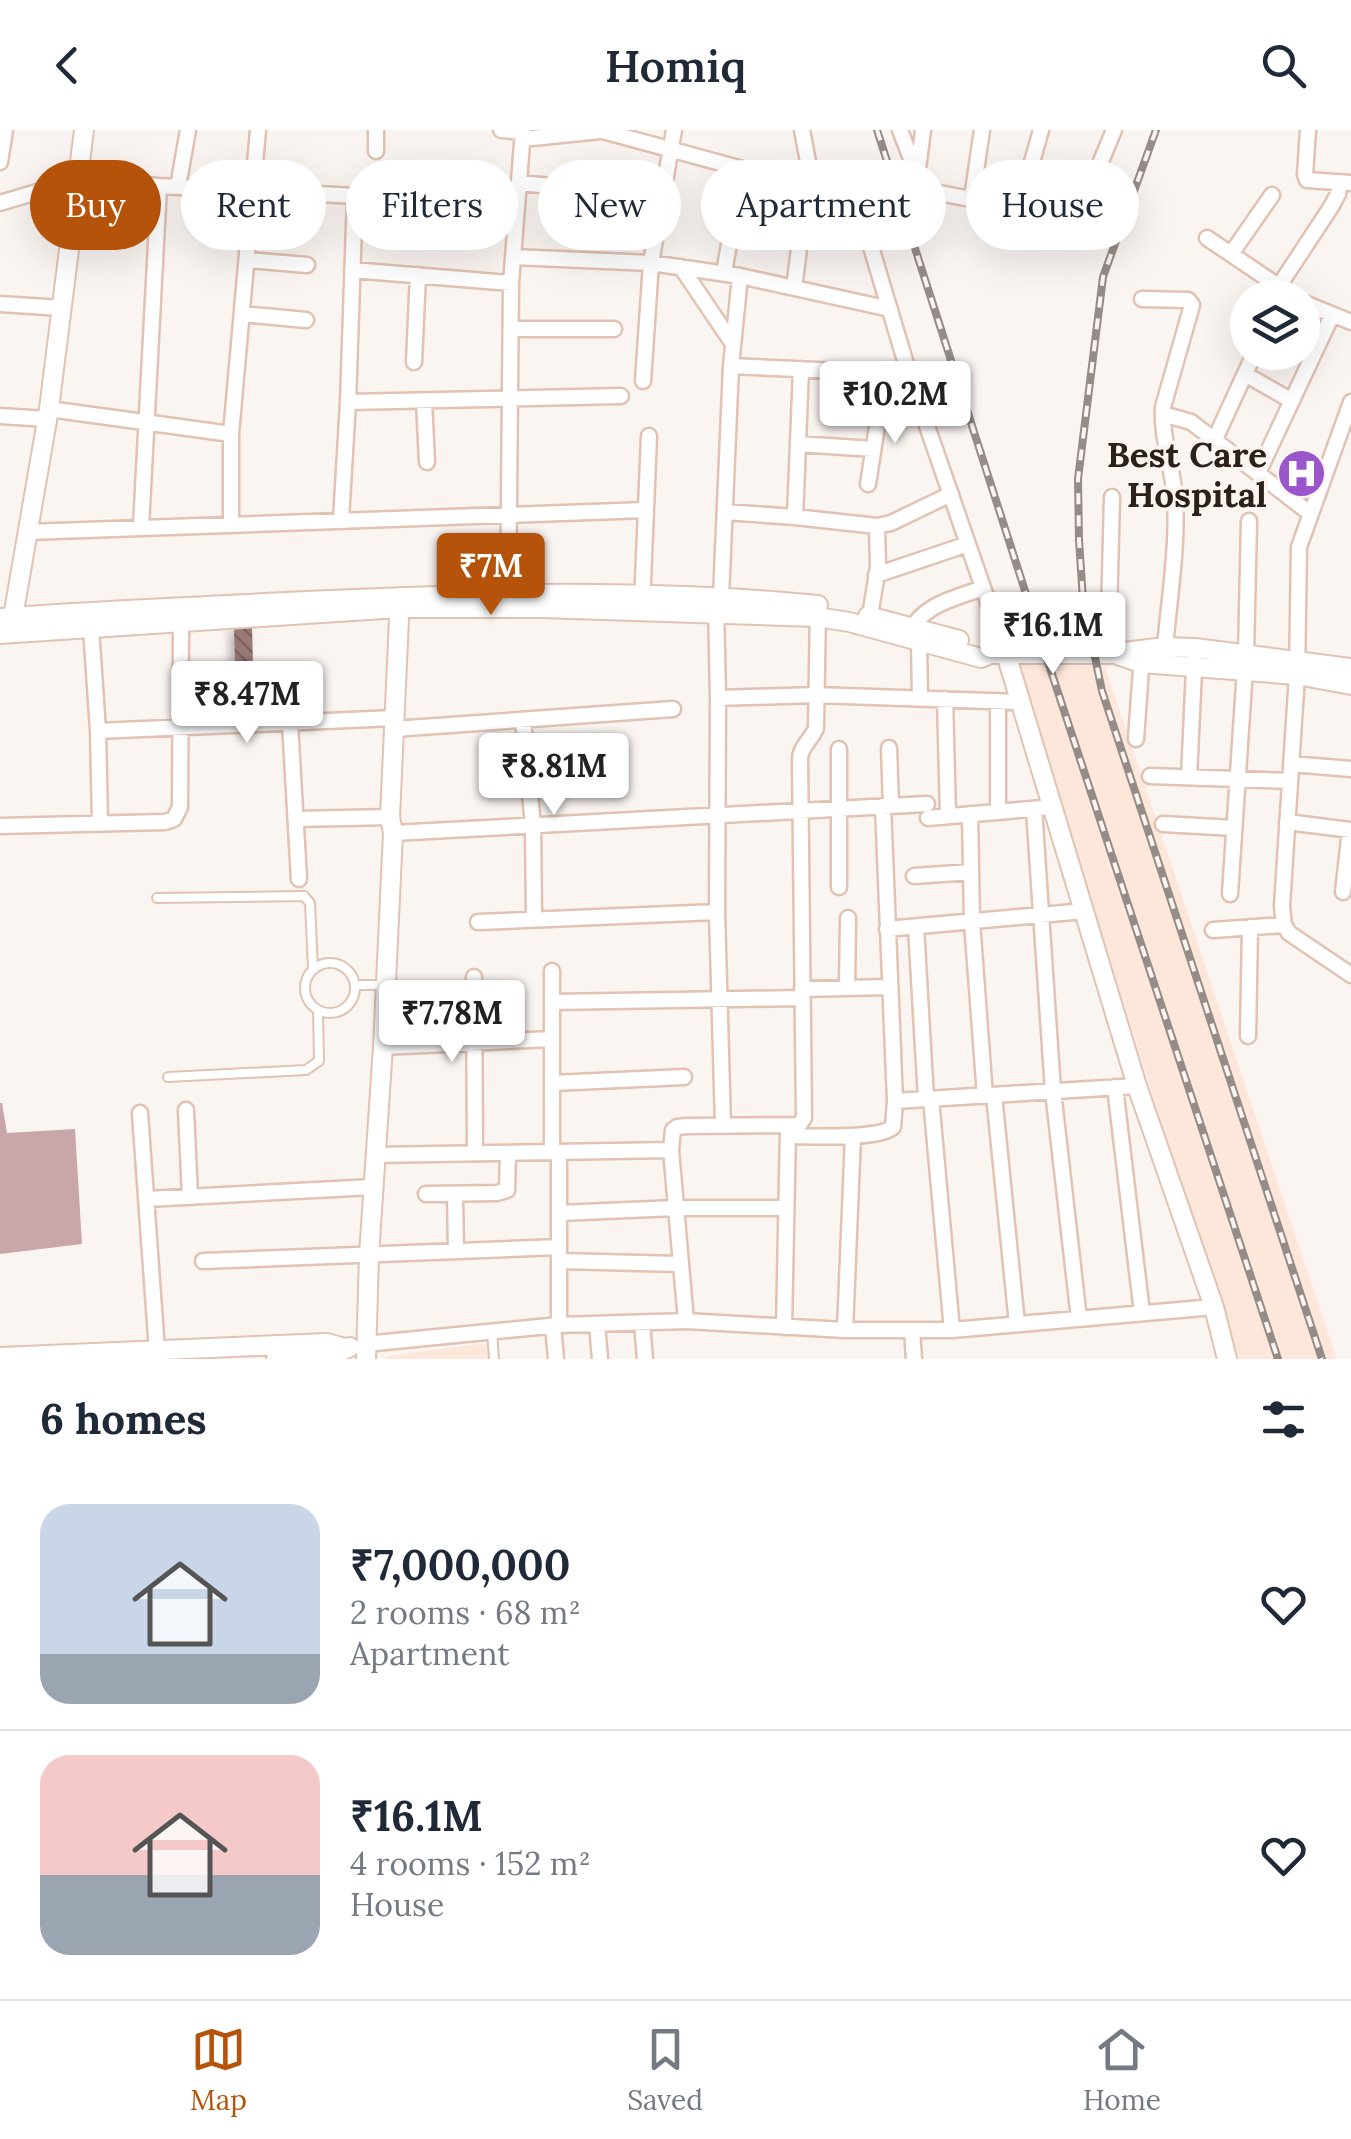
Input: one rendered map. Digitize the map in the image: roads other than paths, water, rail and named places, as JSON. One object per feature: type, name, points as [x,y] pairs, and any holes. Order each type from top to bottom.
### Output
[{"type":"street","points":[[0,162],[5,130]]},
{"type":"street","points":[[80,160],[84,130]]},
{"type":"street","points":[[178,187],[188,130]]},
{"type":"street","points":[[255,160],[258,130]]},
{"type":"street","points":[[376,130],[376,151]]},
{"type":"street","points":[[500,130],[523,134],[600,130],[624,133],[710,160]]},
{"type":"street","points":[[668,160],[674,130]]},
{"type":"street","points":[[802,130],[806,160]]},
{"type":"street","points":[[900,130],[912,160]]},
{"type":"street","points":[[919,160],[923,130]]},
{"type":"street","points":[[978,160],[982,130]]},
{"type":"street","points":[[1033,160],[1041,130]]},
{"type":"street","points":[[1102,160],[1114,130]]},
{"type":"street","points":[[1308,130],[1306,178],[1311,182],[1346,183]]},
{"type":"street","points":[[518,190],[523,134]]},
{"type":"street","points":[[519,183],[538,185]]},
{"type":"street","points":[[1283,280],[1346,183]]},
{"type":"street","points":[[161,186],[181,187]]},
{"type":"street","points":[[0,203],[30,194]]},
{"type":"street","points":[[1231,254],[1272,195]]},
{"type":"street","points":[[1208,238],[1270,280]]},
{"type":"street","points":[[6,626],[28,532],[48,414],[69,250]]},
{"type":"street","points":[[141,528],[155,250]]},
{"type":"street","points":[[232,524],[232,434],[248,250]]},
{"type":"street","points":[[341,520],[353,250]]},
{"type":"street","points":[[508,601],[513,250]]},
{"type":"street","points":[[643,380],[653,250]]},
{"type":"street","points":[[724,273],[728,250]]},
{"type":"street","points":[[794,288],[800,250]]},
{"type":"street","points":[[873,250],[909,374],[984,588],[998,654],[1021,702],[1136,1086],[1214,1307],[1228,1359]]},
{"type":"street","points":[[513,257],[681,267],[890,309]]},
{"type":"street","points":[[247,260],[306,265]]},
{"type":"street","points":[[681,267],[733,344]]},
{"type":"street","points":[[352,270],[511,283]]},
{"type":"street","points":[[414,362],[418,275]]},
{"type":"street","points":[[723,1125],[717,912],[717,602],[740,276]]},
{"type":"street","points":[[1142,299],[1188,300],[1192,305],[1162,414],[1176,511],[1165,647]]},
{"type":"street","points":[[0,304],[62,308]]},
{"type":"street","points":[[1320,310],[1351,322]]},
{"type":"street","points":[[242,314],[306,320]]},
{"type":"street","points":[[1258,473],[1332,315]]},
{"type":"street","points":[[511,329],[614,329]]},
{"type":"street","points":[[731,366],[909,374]]},
{"type":"street","points":[[795,517],[801,369]]},
{"type":"street","points":[[1214,439],[1247,370]]},
{"type":"street","points":[[1245,374],[1292,401]]},
{"type":"street","points":[[348,402],[621,396]]},
{"type":"street","points":[[424,401],[427,462]]},
{"type":"street","points":[[1351,402],[1298,557],[1297,668],[1282,906],[1289,933],[1351,975]]},
{"type":"street","points":[[868,484],[876,424],[884,415],[921,408]]},
{"type":"street","points":[[0,416],[48,414],[232,434]]},
{"type":"street","points":[[1162,414],[1191,422],[1310,514]]},
{"type":"street","points":[[642,603],[649,436]]},
{"type":"street","points":[[798,444],[873,449]]},
{"type":"street","points":[[725,512],[877,526],[951,494]]},
{"type":"street","points":[[1111,654],[1112,497]]},
{"type":"street","points":[[28,532],[646,510]]},
{"type":"street","points":[[1230,894],[1245,662],[1248,521]]},
{"type":"street","points":[[870,616],[877,526]]},
{"type":"street","points":[[876,575],[968,544]]},
{"type":"street","points":[[920,698],[913,636],[919,617],[984,588]]},
{"type":"street","points":[[6,626],[400,602],[717,602],[870,616],[913,636]]},
{"type":"street","points":[[366,1352],[372,1187],[386,986],[400,602]]},
{"type":"street","points":[[6,626],[91,628],[181,622],[268,610]]},
{"type":"street","points":[[818,611],[913,636],[982,646],[998,654],[1195,657],[1297,668],[1351,668]]},
{"type":"street","points":[[788,1130],[804,1118],[800,754],[816,728],[818,611]]},
{"type":"street","points":[[0,826],[165,822],[177,814],[182,727],[181,622]]},
{"type":"street","points":[[91,628],[100,822]]},
{"type":"street","points":[[1142,656],[1165,647],[1195,657]]},
{"type":"street","points":[[1136,739],[1142,656]]},
{"type":"street","points":[[1189,777],[1195,657]]},
{"type":"street","points":[[1297,668],[1351,685]]},
{"type":"street","points":[[718,698],[816,695],[1021,702]]},
{"type":"street","points":[[945,699],[948,816]]},
{"type":"street","points":[[998,701],[998,812]]},
{"type":"street","points":[[98,731],[290,723],[523,720],[673,709]]},
{"type":"street","points":[[523,720],[533,826],[534,919]]},
{"type":"street","points":[[290,723],[299,879]]},
{"type":"street","points":[[686,1321],[671,1150],[673,1130],[723,1125],[853,1136],[887,1132],[895,1121],[887,929],[889,748]]},
{"type":"street","points":[[839,749],[839,887]]},
{"type":"street","points":[[1292,764],[1351,769]]},
{"type":"street","points":[[1150,776],[1290,781]]},
{"type":"street","points":[[296,819],[392,825],[533,826],[887,806],[948,816],[1053,807]]},
{"type":"street","points":[[1034,808],[1053,1091],[1079,1319]]},
{"type":"street","points":[[970,814],[972,922],[1018,1324]]},
{"type":"street","points":[[1287,822],[1350,830],[1343,892]]},
{"type":"street","points":[[1163,824],[1234,828]]},
{"type":"street","points":[[914,876],[971,872]]},
{"type":"street","points":[[887,929],[1084,911]]},
{"type":"street","points":[[478,922],[717,912]]},
{"type":"street","points":[[847,988],[848,918]]},
{"type":"street","points":[[1214,930],[1284,925]]},
{"type":"street","points":[[916,927],[928,1100],[952,1330]]},
{"type":"street","points":[[1248,1036],[1250,928]]},
{"type":"street","points":[[552,971],[559,1213],[556,1359]]},
{"type":"street","points":[[474,977],[475,1153]]},
{"type":"street","points":[[552,1002],[718,999],[889,987]]},
{"type":"street","points":[[383,1047],[552,1039]]},
{"type":"street","points":[[554,1084],[684,1078]]},
{"type":"street","points":[[895,1101],[1136,1086]]},
{"type":"street","points":[[1115,1088],[1142,1314]]},
{"type":"street","points":[[186,1110],[190,1196]]},
{"type":"street","points":[[140,1112],[157,1351]]},
{"type":"street","points":[[784,1327],[788,1130]]},
{"type":"street","points":[[844,1330],[853,1136]]},
{"type":"street","points":[[374,1155],[671,1150]]},
{"type":"street","points":[[426,1194],[507,1190],[508,1152]]},
{"type":"street","points":[[146,1199],[372,1187]]},
{"type":"street","points":[[455,1194],[456,1251]]},
{"type":"street","points":[[559,1213],[786,1208]]},
{"type":"street","points":[[203,1262],[456,1251],[681,1264]]},
{"type":"street","points":[[0,1357],[327,1342],[366,1352],[556,1325],[686,1321],[844,1330],[952,1330],[1214,1307]]},
{"type":"street","points":[[642,1323],[645,1359]]},
{"type":"street","points":[[597,1324],[600,1359]]},
{"type":"street","points":[[912,1330],[914,1359]]},
{"type":"street","points":[[276,1359],[329,1357],[345,1348]]},
{"type":"lane","points":[[157,898],[304,896],[310,903],[313,969],[304,988],[308,1001],[318,1010],[341,1011],[352,1000],[356,986],[349,971],[328,963],[313,969]]},
{"type":"lane","points":[[356,986],[386,986]]},
{"type":"lane","points":[[168,1077],[306,1070],[319,1062],[318,1010]]},
{"type":"lane","points":[[492,1332],[494,1359]]},
{"type":"railway","points":[[877,130],[1278,1359]]},
{"type":"railway","points":[[1156,130],[1103,277],[1078,479],[1083,600],[1102,691],[1322,1359]]},
{"type":"place","name":"Best Care Hospital","points":[[1302,474]]}]
